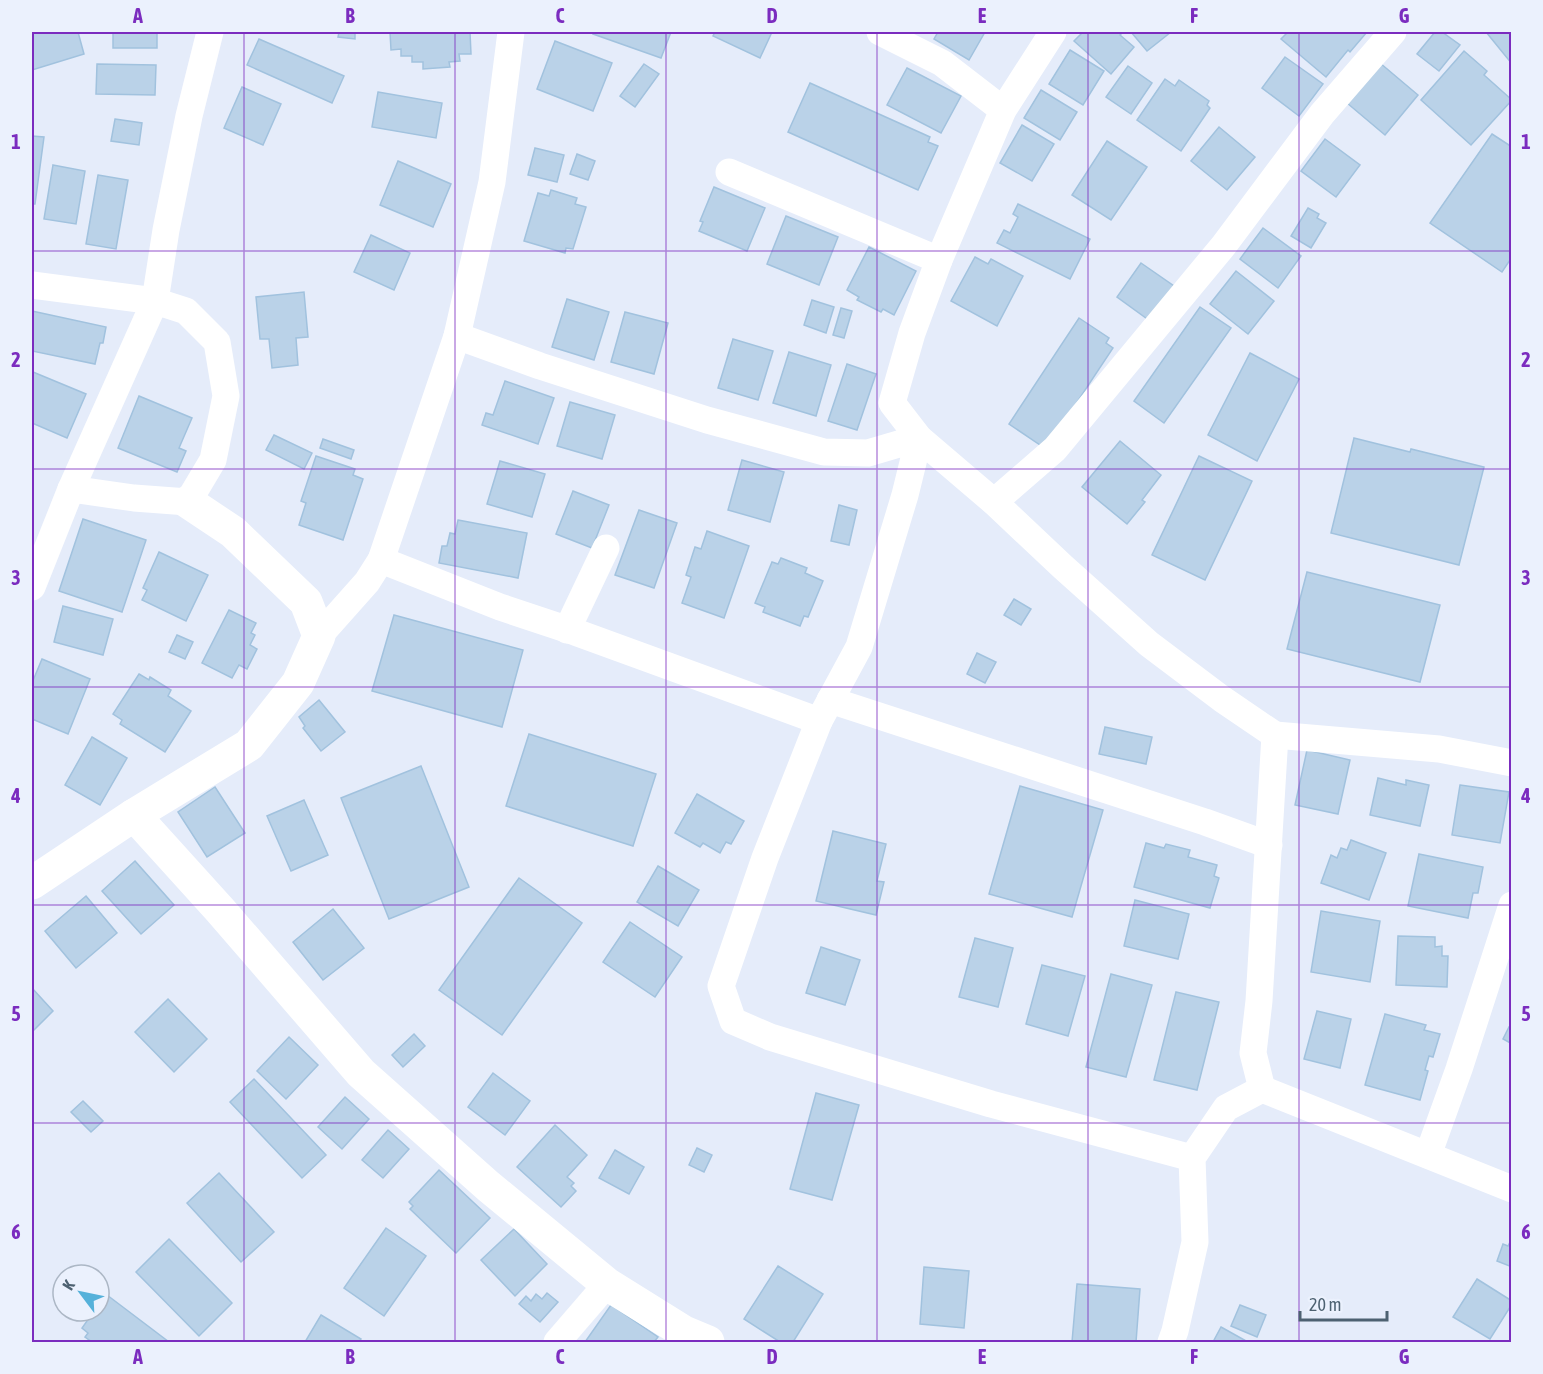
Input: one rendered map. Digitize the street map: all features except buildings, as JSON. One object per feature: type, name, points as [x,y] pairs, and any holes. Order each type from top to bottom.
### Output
[{"type":"street","points":[[32,588],[71,489],[155,301],[168,218],[189,116],[210,32]]},
{"type":"street","points":[[32,883],[134,815],[249,745],[298,683],[319,636],[367,582],[381,560],[457,336],[492,182],[511,32]]},
{"type":"street","points":[[880,32],[942,63],[1004,110]]},
{"type":"street","points":[[1053,32],[1004,110],[939,260],[912,333],[892,403],[919,438],[994,502],[1149,644],[1222,699],[1275,735],[1439,749],[1512,763]]},
{"type":"street","points":[[994,502],[1055,449],[1224,245],[1322,114],[1393,32]]},
{"type":"street","points":[[729,172],[939,260]]},
{"type":"street","points":[[32,285],[155,301],[186,311],[217,342],[226,396],[213,460],[188,502]]},
{"type":"street","points":[[457,336],[540,366],[707,420],[824,452],[868,453],[919,438]]},
{"type":"street","points":[[919,438],[905,495],[859,647],[824,711],[765,858],[721,986],[733,1021],[770,1037],[980,1101],[1192,1158]]},
{"type":"street","points":[[71,489],[134,498],[188,502],[233,532],[306,602],[319,636]]},
{"type":"street","points":[[567,630],[606,548]]},
{"type":"street","points":[[381,560],[500,607],[567,630],[824,711],[1205,822],[1269,845]]},
{"type":"street","points":[[1262,1089],[1253,1053],[1259,1001],[1275,735]]},
{"type":"street","points":[[134,815],[220,910],[361,1073],[488,1186],[607,1284],[684,1332],[708,1342]]},
{"type":"street","points":[[1428,1155],[1460,1070],[1512,905]]},
{"type":"street","points":[[1171,1342],[1195,1242],[1192,1158],[1226,1107],[1262,1089],[1512,1189]]},
{"type":"street","points":[[557,1342],[607,1284]]}]
